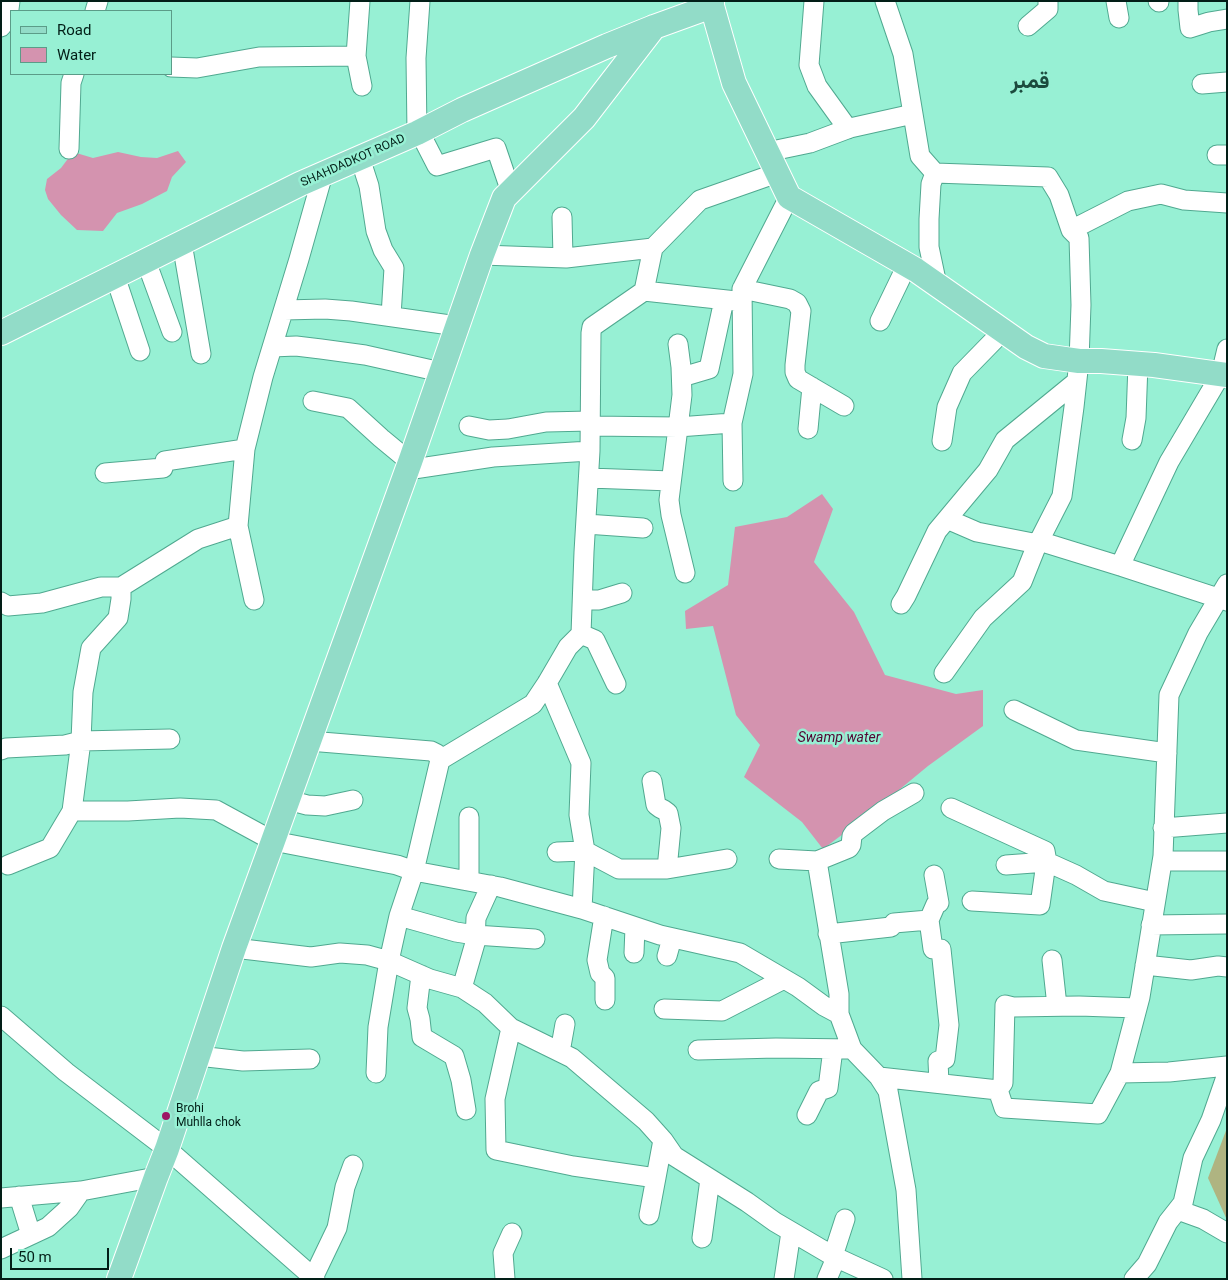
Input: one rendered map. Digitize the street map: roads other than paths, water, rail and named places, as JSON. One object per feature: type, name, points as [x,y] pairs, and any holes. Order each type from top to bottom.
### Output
[{"type":"main road","name":"SHAHDADKOT ROAD","points":[[1,333],[323,174],[471,106],[712,3]]},
{"type":"main road","points":[[712,3],[734,83],[789,197],[907,265],[1026,347],[1078,371],[1138,364],[1224,375]]},
{"type":"main road","points":[[119,1279],[167,1149],[234,948],[504,198],[584,118],[654,27]]},
{"type":"street","points":[[1,27],[8,17],[10,1]]},
{"type":"street","points":[[360,1],[356,56],[362,86]]},
{"type":"street","points":[[420,1],[416,58],[418,132],[438,166],[496,148],[511,192]]},
{"type":"street","points":[[814,1],[809,65],[817,86],[848,129]]},
{"type":"street","points":[[885,1],[903,54],[920,156],[935,173],[1048,177],[1060,195],[1070,230],[1079,238],[1081,305],[1078,371],[1062,496],[1022,582],[983,618],[944,673]]},
{"type":"street","points":[[1028,26],[1048,9],[1048,1]]},
{"type":"street","points":[[1188,1],[1190,28],[1227,19]]},
{"type":"street","points":[[172,67],[198,68],[259,57],[356,56]]},
{"type":"street","points":[[69,149],[71,83],[74,75]]},
{"type":"street","points":[[1202,84],[1227,82]]},
{"type":"street","points":[[767,152],[810,143],[877,121],[913,114]]},
{"type":"street","points":[[360,158],[369,186],[376,231],[383,250],[394,268],[391,316]]},
{"type":"street","points":[[935,173],[931,184],[929,228],[930,247],[937,285]]},
{"type":"street","points":[[254,600],[238,526],[245,449],[263,377],[323,174]]},
{"type":"street","points":[[644,291],[653,248],[700,200],[777,174]]},
{"type":"street","points":[[1070,230],[1128,201],[1161,194],[1184,200],[1227,203]]},
{"type":"street","points":[[682,377],[709,369],[736,297],[789,197]]},
{"type":"street","points":[[562,218],[563,258]]},
{"type":"street","points":[[182,243],[201,354]]},
{"type":"street","points":[[482,255],[563,258],[653,248]]},
{"type":"street","points":[[146,261],[172,332]]},
{"type":"street","points":[[880,321],[907,265]]},
{"type":"street","points":[[115,276],[140,351]]},
{"type":"street","points":[[440,760],[533,704],[568,647],[581,634],[590,451],[592,327],[644,291],[790,299],[797,303],[801,311],[795,372],[798,379],[844,406]]},
{"type":"street","points":[[733,481],[732,423],[742,374],[736,297]]},
{"type":"street","points":[[284,310],[325,309],[457,326]]},
{"type":"street","points":[[942,441],[947,407],[962,374],[1003,331]]},
{"type":"street","points":[[678,344],[682,395],[669,500],[685,573]]},
{"type":"street","points":[[272,347],[321,348],[365,355],[441,372]]},
{"type":"street","points":[[1120,566],[1169,462],[1224,375],[1227,349]]},
{"type":"street","points":[[1132,440],[1136,418],[1138,364]]},
{"type":"street","points":[[901,604],[937,531],[988,470],[1005,440],[1078,371]]},
{"type":"street","points":[[808,429],[812,387]]},
{"type":"street","points":[[313,400],[348,408],[408,466],[492,457],[590,451]]},
{"type":"street","points":[[469,426],[489,430],[546,422],[678,427],[732,423]]},
{"type":"street","points":[[105,473],[163,468],[165,461],[245,449]]},
{"type":"street","points":[[589,478],[671,481]]},
{"type":"street","points":[[947,519],[977,532],[1039,542],[1181,585],[1224,595],[1198,633],[1169,694],[1162,861],[1137,1008],[1120,1073],[1098,1114],[1004,1108],[998,1090]]},
{"type":"street","points":[[586,524],[643,528]]},
{"type":"street","points":[[1,602],[8,606],[42,603],[101,587],[121,587],[198,539],[238,526]]},
{"type":"street","points":[[8,865],[50,848],[72,811],[81,741],[83,692],[91,648],[118,618],[121,587]]},
{"type":"street","points":[[582,600],[599,600],[622,593]]},
{"type":"street","points":[[581,634],[595,640],[616,684]]},
{"type":"street","points":[[547,683],[580,763],[579,815],[585,851],[582,908]]},
{"type":"street","points":[[1014,710],[1076,740],[1166,753]]},
{"type":"street","points":[[1,750],[6,748],[65,745],[81,741],[170,739]]},
{"type":"street","points":[[309,741],[431,751],[437,754],[440,760],[414,872],[399,916],[389,961],[378,1027],[376,1073]]},
{"type":"street","points":[[652,781],[656,804],[668,813],[671,828],[667,868]]},
{"type":"street","points":[[779,859],[817,862],[849,848],[854,832],[883,811],[914,793]]},
{"type":"street","points":[[288,800],[307,805],[325,806],[353,800]]},
{"type":"street","points":[[72,811],[128,811],[180,808],[216,810],[273,841],[397,865],[414,872],[491,885],[582,908],[660,935],[669,947],[740,953],[839,1014]]},
{"type":"street","points":[[951,808],[1045,852],[1047,862],[1040,905],[972,901]]},
{"type":"street","points":[[469,816],[469,881]]},
{"type":"street","points":[[1164,828],[1227,823]]},
{"type":"street","points":[[557,852],[585,851],[619,869],[667,868],[727,859]]},
{"type":"street","points":[[1162,861],[1227,861]]},
{"type":"street","points":[[817,862],[839,994],[839,1014],[852,1049],[879,1077],[888,1091],[906,1190],[912,1279]]},
{"type":"street","points":[[1006,865],[1047,862],[1076,874],[1104,891],[1155,902]]},
{"type":"street","points":[[934,875],[939,903],[936,904],[929,920],[933,949],[941,949],[949,1025],[945,1059],[938,1061],[939,1083]]},
{"type":"street","points":[[462,988],[475,943],[476,918],[491,885]]},
{"type":"street","points":[[399,916],[456,932],[535,939]]},
{"type":"street","points":[[604,916],[597,960],[600,973],[605,978],[605,1000]]},
{"type":"street","points":[[828,934],[890,927],[894,923],[929,920]]},
{"type":"street","points":[[1151,925],[1227,924]]},
{"type":"street","points":[[634,953],[635,927]]},
{"type":"street","points":[[234,948],[310,956],[340,953],[366,955],[389,961],[430,979],[462,988],[484,1004],[511,1028],[572,1058],[646,1121],[674,1156],[791,1232],[834,1257],[883,1279]]},
{"type":"street","points":[[1052,960],[1056,1006]]},
{"type":"street","points":[[1145,965],[1191,970],[1218,966],[1227,967]]},
{"type":"street","points":[[421,975],[417,1008],[422,1037],[454,1056],[461,1080],[466,1110]]},
{"type":"street","points":[[664,1009],[722,1011],[784,979]]},
{"type":"street","points":[[998,1090],[1003,1083],[1005,1005],[1013,1007],[1137,1008]]},
{"type":"street","points":[[4,1022],[167,1149],[314,1278],[338,1228],[346,1187],[353,1164]]},
{"type":"street","points":[[560,1052],[565,1024]]},
{"type":"street","points":[[511,1028],[495,1099],[496,1150],[574,1166],[656,1178]]},
{"type":"street","points":[[807,1115],[819,1091],[828,1088],[833,1049]]},
{"type":"street","points":[[698,1050],[852,1049]]},
{"type":"street","points":[[198,1056],[243,1061],[310,1058]]},
{"type":"street","points":[[1120,1073],[1169,1072],[1227,1066]]},
{"type":"street","points":[[1134,1279],[1147,1264],[1168,1222],[1183,1202],[1193,1158],[1211,1120],[1227,1074]]},
{"type":"street","points":[[879,1077],[998,1090]]},
{"type":"street","points":[[649,1215],[663,1140]]},
{"type":"street","points":[[31,1235],[9,1194],[81,1191],[156,1177]]},
{"type":"street","points":[[702,1238],[710,1178]]},
{"type":"street","points":[[1,1249],[48,1227],[69,1208],[81,1191]]},
{"type":"street","points":[[1178,1210],[1203,1219],[1227,1233]]},
{"type":"street","points":[[827,1279],[845,1219]]},
{"type":"street","points":[[505,1279],[503,1253],[512,1232]]},
{"type":"street","points":[[784,1279],[791,1232]]},
{"type":"water","points":[[178,151],[186,162],[172,177],[167,191],[142,204],[117,213],[103,231],[77,230],[48,199],[45,190],[47,179],[61,168],[73,152],[93,158],[118,152],[157,158]]},
{"type":"water","name":"Swamp water","points":[[822,494],[833,509],[814,562],[854,612],[885,675],[956,694],[983,690],[983,726],[928,766],[871,813],[823,849],[802,822],[744,777],[760,745],[736,715],[713,626],[686,629],[685,611],[728,585],[735,527],[787,517]]},
{"type":"place","name":"Brohi Muhlla chok","points":[[166,1116]]},
{"type":"district","name":"قمبر","points":[[1030,82]]}]
